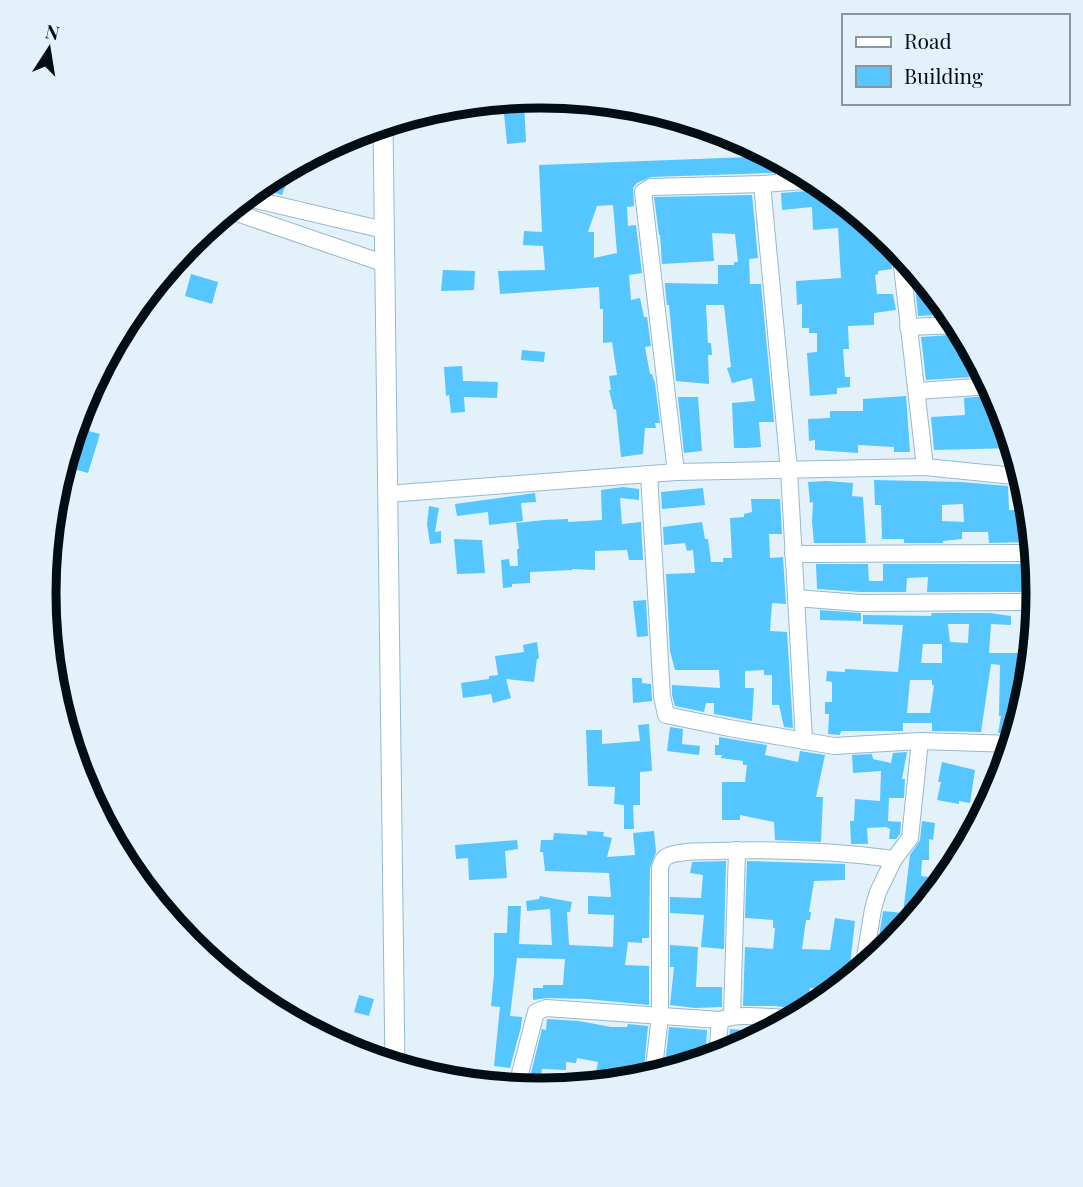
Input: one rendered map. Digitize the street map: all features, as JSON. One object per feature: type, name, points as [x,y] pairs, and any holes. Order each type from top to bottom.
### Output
[{"type":"main road","points":[[383,135],[395,1056]]},
{"type":"street","points":[[783,182],[784,173]]},
{"type":"street","points":[[677,471],[643,192],[651,187],[797,181]]},
{"type":"street","points":[[762,184],[789,470],[804,741]]},
{"type":"street","points":[[257,200],[384,230]]},
{"type":"street","points":[[239,214],[383,263]]},
{"type":"street","points":[[908,274],[908,327],[925,467]]},
{"type":"street","points":[[908,327],[946,326]]},
{"type":"street","points":[[917,391],[980,387]]},
{"type":"street","points":[[387,494],[677,471],[925,467],[1012,476]]},
{"type":"street","points":[[649,474],[662,696],[666,715],[729,729],[834,746],[920,741],[1003,744]]},
{"type":"street","points":[[793,554],[1025,553]]},
{"type":"street","points":[[796,598],[860,603],[1027,602]]},
{"type":"street","points":[[865,956],[873,909],[894,859],[910,838],[920,741]]},
{"type":"street","points":[[654,1065],[660,1016],[662,861],[666,856],[756,849],[837,851],[894,859]]},
{"type":"street","points":[[720,1045],[726,1018],[737,850]]},
{"type":"street","points":[[519,1078],[536,1012],[557,1008],[660,1016],[777,1018]]},
{"type":"building","points":[[524,109],[526,142],[507,144],[504,110]]},
{"type":"building","points":[[749,155],[774,168],[773,173],[651,177],[637,183],[633,188],[634,206],[627,207],[628,226],[636,225],[642,273],[629,275],[631,300],[640,298],[644,317],[647,317],[651,346],[645,347],[650,374],[655,383],[660,423],[655,423],[656,428],[645,428],[643,454],[621,457],[616,409],[614,410],[609,390],[609,376],[617,375],[612,342],[603,343],[603,309],[600,309],[599,287],[500,294],[498,271],[545,270],[543,246],[523,245],[524,231],[542,232],[539,165]],"holes":[[[613,205],[617,253],[594,258],[594,232],[588,232],[597,206]]]},
{"type":"building","points":[[286,184],[282,195],[270,191]]},
{"type":"building","points":[[812,191],[862,228],[891,256],[892,269],[878,271],[875,275],[877,294],[893,294],[896,310],[874,313],[874,325],[848,326],[849,349],[843,349],[845,377],[850,377],[850,387],[837,388],[837,394],[810,396],[807,353],[817,352],[817,333],[809,333],[809,328],[802,328],[802,304],[797,305],[796,281],[841,278],[838,228],[813,230],[812,207],[782,210],[781,193]]},
{"type":"building","points":[[752,195],[758,258],[749,259],[750,284],[761,284],[774,422],[759,422],[761,447],[734,448],[732,403],[755,401],[752,378],[732,383],[727,368],[731,367],[724,305],[706,305],[708,343],[711,343],[712,355],[708,355],[709,384],[676,381],[665,283],[718,284],[718,265],[734,265],[734,262],[738,262],[735,234],[712,233],[714,261],[662,264],[654,197]]},
{"type":"building","points":[[443,270],[475,271],[474,290],[441,291]]},
{"type":"building","points":[[191,274],[218,282],[212,304],[185,296]]},
{"type":"building","points":[[915,283],[939,315],[918,316]]},
{"type":"building","points":[[952,335],[976,377],[926,380],[921,337]]},
{"type":"building","points":[[522,350],[545,352],[544,362],[521,360]]},
{"type":"building","points":[[462,366],[463,381],[498,382],[497,398],[464,397],[465,412],[451,413],[449,395],[446,396],[444,367]]},
{"type":"building","points":[[906,396],[910,452],[894,452],[894,447],[858,445],[858,453],[815,450],[815,440],[809,441],[808,419],[830,418],[830,411],[863,411],[863,399]]},
{"type":"building","points":[[985,396],[1004,448],[934,450],[931,417],[965,415],[964,398]]},
{"type":"building","points":[[678,397],[698,397],[702,451],[684,453]]},
{"type":"building","points":[[85,430],[100,434],[88,473],[73,469]]},
{"type":"building","points":[[874,480],[1008,486],[1009,510],[1020,510],[1024,542],[989,543],[988,532],[962,532],[962,539],[943,543],[904,543],[904,539],[882,539],[881,505],[875,505]],"holes":[[[963,504],[964,522],[942,521],[942,505]]]},
{"type":"building","points":[[808,482],[853,483],[852,496],[863,497],[866,543],[814,543],[813,502],[810,503]]},
{"type":"building","points":[[623,487],[639,489],[639,500],[620,498],[622,524],[641,522],[643,560],[629,560],[627,550],[595,551],[595,570],[530,572],[530,583],[512,584],[512,587],[503,588],[501,560],[509,559],[510,566],[518,566],[516,523],[568,519],[568,522],[602,520],[601,490]]},
{"type":"building","points":[[703,488],[705,505],[662,509],[661,492]]},
{"type":"building","points":[[535,493],[536,502],[521,503],[523,521],[489,525],[488,512],[457,516],[455,504]]},
{"type":"building","points":[[751,499],[780,499],[782,534],[769,534],[770,558],[783,557],[786,604],[772,603],[770,631],[787,632],[793,728],[784,727],[779,705],[772,705],[772,675],[764,675],[764,670],[745,671],[745,688],[754,688],[752,721],[714,714],[714,703],[706,703],[704,712],[675,706],[672,695],[672,685],[720,688],[719,670],[675,670],[670,651],[666,574],[695,573],[693,550],[687,551],[685,543],[664,545],[663,527],[702,522],[705,539],[708,539],[711,562],[723,562],[723,558],[732,558],[730,518],[744,517],[744,514],[752,512]]},
{"type":"building","points":[[429,506],[439,508],[435,532],[441,531],[441,543],[430,544],[427,524]]},
{"type":"building","points":[[454,539],[482,540],[485,573],[457,574]]},
{"type":"building","points":[[816,564],[868,564],[869,581],[883,581],[883,564],[1025,564],[1027,592],[927,592],[928,577],[907,578],[906,592],[817,589]]},
{"type":"building","points":[[646,600],[648,636],[637,637],[633,601]]},
{"type":"building","points":[[820,610],[861,613],[861,621],[820,620]]},
{"type":"building","points":[[990,613],[1011,616],[1011,625],[991,624],[989,653],[1023,653],[1018,688],[1006,733],[998,733],[1001,716],[1000,665],[991,664],[981,732],[932,731],[932,723],[903,723],[903,731],[841,731],[840,735],[828,734],[829,714],[825,714],[825,702],[832,702],[832,682],[826,681],[827,671],[845,672],[845,669],[898,672],[903,625],[863,624],[863,615]],"holes":[[[948,624],[969,624],[968,643],[950,642]],[[923,644],[942,644],[942,663],[921,663]],[[910,680],[932,680],[934,685],[930,713],[907,713]]]},
{"type":"building","points":[[537,642],[539,658],[534,682],[506,679],[511,698],[493,703],[491,694],[463,698],[461,683],[498,675],[495,656],[524,652],[523,645]]},
{"type":"building","points":[[632,678],[642,678],[642,683],[651,684],[652,701],[633,703]]},
{"type":"building","points":[[649,724],[652,771],[640,772],[640,805],[633,805],[634,829],[624,829],[624,805],[614,804],[615,787],[588,786],[586,730],[602,730],[602,744],[640,741],[638,725]]},
{"type":"building","points":[[670,727],[683,729],[682,744],[700,746],[699,755],[667,751]]},
{"type":"building","points":[[719,737],[767,745],[765,755],[798,762],[800,751],[825,755],[816,797],[823,797],[821,842],[775,840],[774,822],[740,815],[740,820],[722,820],[722,782],[745,782],[747,765],[743,765],[743,761],[715,755],[715,745],[719,745]]},
{"type":"building","points":[[907,752],[902,779],[905,779],[904,798],[889,798],[888,821],[901,822],[900,834],[896,839],[889,839],[890,829],[886,827],[867,828],[868,844],[851,844],[850,821],[854,821],[855,799],[880,801],[881,771],[853,773],[852,755],[872,754],[873,759],[891,763],[893,753]]},
{"type":"building","points":[[994,754],[999,754],[990,779],[989,781]]},
{"type":"building","points":[[942,762],[975,770],[970,803],[937,800]]},
{"type":"building","points":[[922,821],[935,823],[933,840],[929,839],[929,860],[922,860],[921,876],[929,877],[927,889],[885,937],[879,937],[883,911],[903,913],[910,855],[920,840]]},
{"type":"building","points":[[587,831],[604,832],[603,836],[612,838],[607,857],[635,855],[633,833],[654,831],[656,852],[650,868],[649,938],[642,938],[642,943],[628,942],[625,965],[649,966],[649,1005],[587,999],[533,1000],[533,988],[563,985],[565,959],[517,958],[510,1016],[522,1017],[521,1027],[510,1068],[494,1066],[500,1007],[491,1006],[494,933],[507,933],[508,906],[521,906],[519,944],[552,945],[550,909],[527,911],[526,901],[539,899],[540,896],[572,902],[570,912],[567,912],[569,945],[613,947],[614,915],[588,914],[588,896],[611,897],[609,873],[545,871],[543,852],[540,852],[541,840],[553,840],[554,833],[587,835]]},
{"type":"building","points":[[517,840],[518,849],[505,851],[507,878],[469,880],[468,858],[456,859],[455,845]]},
{"type":"building","points":[[726,861],[724,949],[701,947],[704,915],[670,913],[670,897],[701,898],[703,875],[690,873],[692,862]]},
{"type":"building","points":[[747,861],[845,864],[845,880],[814,881],[810,920],[806,920],[802,949],[830,950],[835,918],[855,921],[850,969],[823,989],[810,988],[808,999],[793,1009],[743,1006],[745,947],[773,949],[775,928],[773,920],[745,918]]},
{"type":"building","points":[[670,945],[698,947],[696,987],[722,987],[722,1007],[670,1005],[674,967],[670,967]]},
{"type":"building","points":[[359,995],[374,999],[369,1016],[354,1012]]},
{"type":"building","points":[[547,1019],[611,1027],[627,1027],[628,1024],[648,1026],[644,1068],[596,1076],[598,1062],[577,1058],[576,1063],[566,1062],[566,1070],[542,1069],[541,1079],[530,1079],[542,1029],[546,1030]]},
{"type":"building","points":[[669,1027],[707,1030],[706,1050],[665,1062]]},
{"type":"building","points":[[730,1029],[752,1031],[729,1041]]}]
